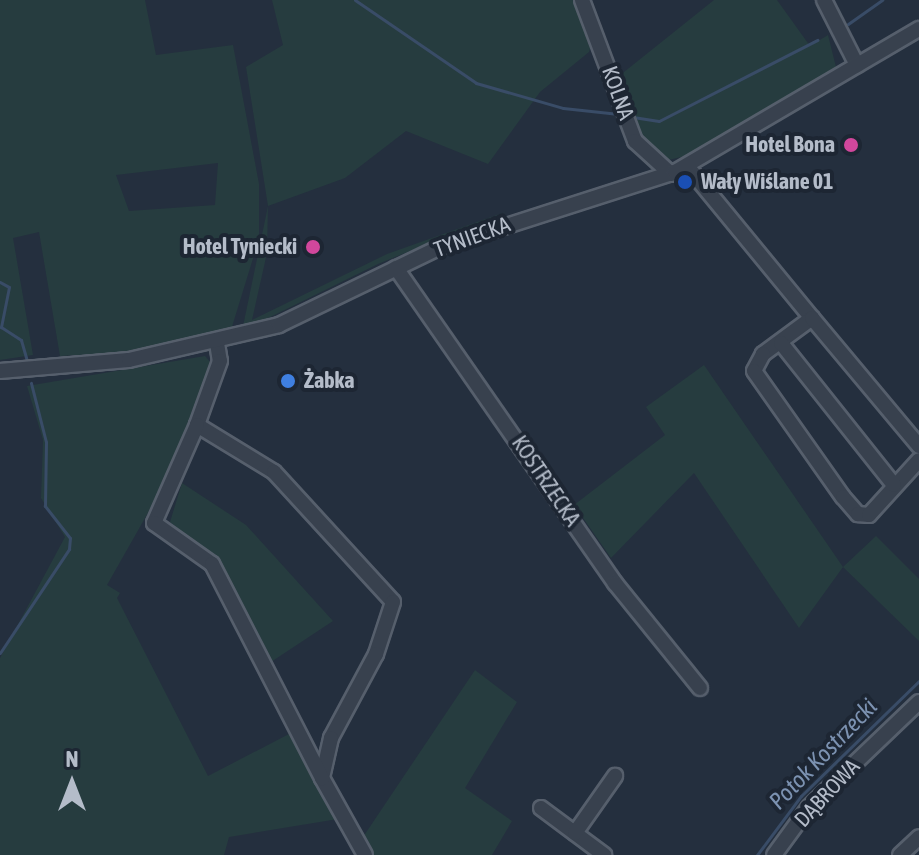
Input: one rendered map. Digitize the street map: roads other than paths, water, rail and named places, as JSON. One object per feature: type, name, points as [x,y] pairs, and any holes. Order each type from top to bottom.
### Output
[{"type":"street","name":"KOLNA","points":[[582,0],[635,141],[671,174]]},
{"type":"street","points":[[824,0],[857,65]]},
{"type":"street","name":"TYNIECKA","points":[[0,371],[129,360],[217,343],[290,320],[482,230],[671,174],[919,29]]},
{"type":"street","points":[[687,166],[919,446]]},
{"type":"street","name":"KOSTRZECKA","points":[[396,268],[623,594],[700,688]]},
{"type":"street","points":[[812,318],[763,354],[754,371],[843,497],[858,514],[869,515],[919,460]]},
{"type":"street","points":[[217,343],[220,361],[197,425],[154,523],[212,564],[365,855]]},
{"type":"street","points":[[781,343],[894,485]]},
{"type":"street","points":[[197,425],[274,472],[393,602],[376,654],[331,738],[322,778]]},
{"type":"street","name":"DĄBROWA","points":[[774,855],[809,807],[919,702]]},
{"type":"street","points":[[575,833],[615,776]]},
{"type":"street","points":[[541,808],[604,855]]},
{"type":"street","points":[[900,855],[919,837]]},
{"type":"waterway","points":[[355,0],[476,83],[563,108],[619,114]]},
{"type":"waterway","points":[[848,24],[882,0]]},
{"type":"waterway","points":[[633,117],[659,121],[817,40]]},
{"type":"waterway","points":[[0,282],[9,287],[1,327],[21,340],[26,358]]},
{"type":"waterway","points":[[0,653],[69,549],[70,538],[45,506],[46,442],[31,383]]},
{"type":"waterway","name":"Potok Kostrzecki","points":[[757,855],[801,796],[919,681]]},
{"type":"place","name":"Hotel Bona","points":[[851,145]]},
{"type":"place","name":"Wały Wiślane 01","points":[[685,182]]},
{"type":"place","name":"Hotel Tyniecki","points":[[313,247]]},
{"type":"place","name":"Żabka","points":[[288,381]]}]
